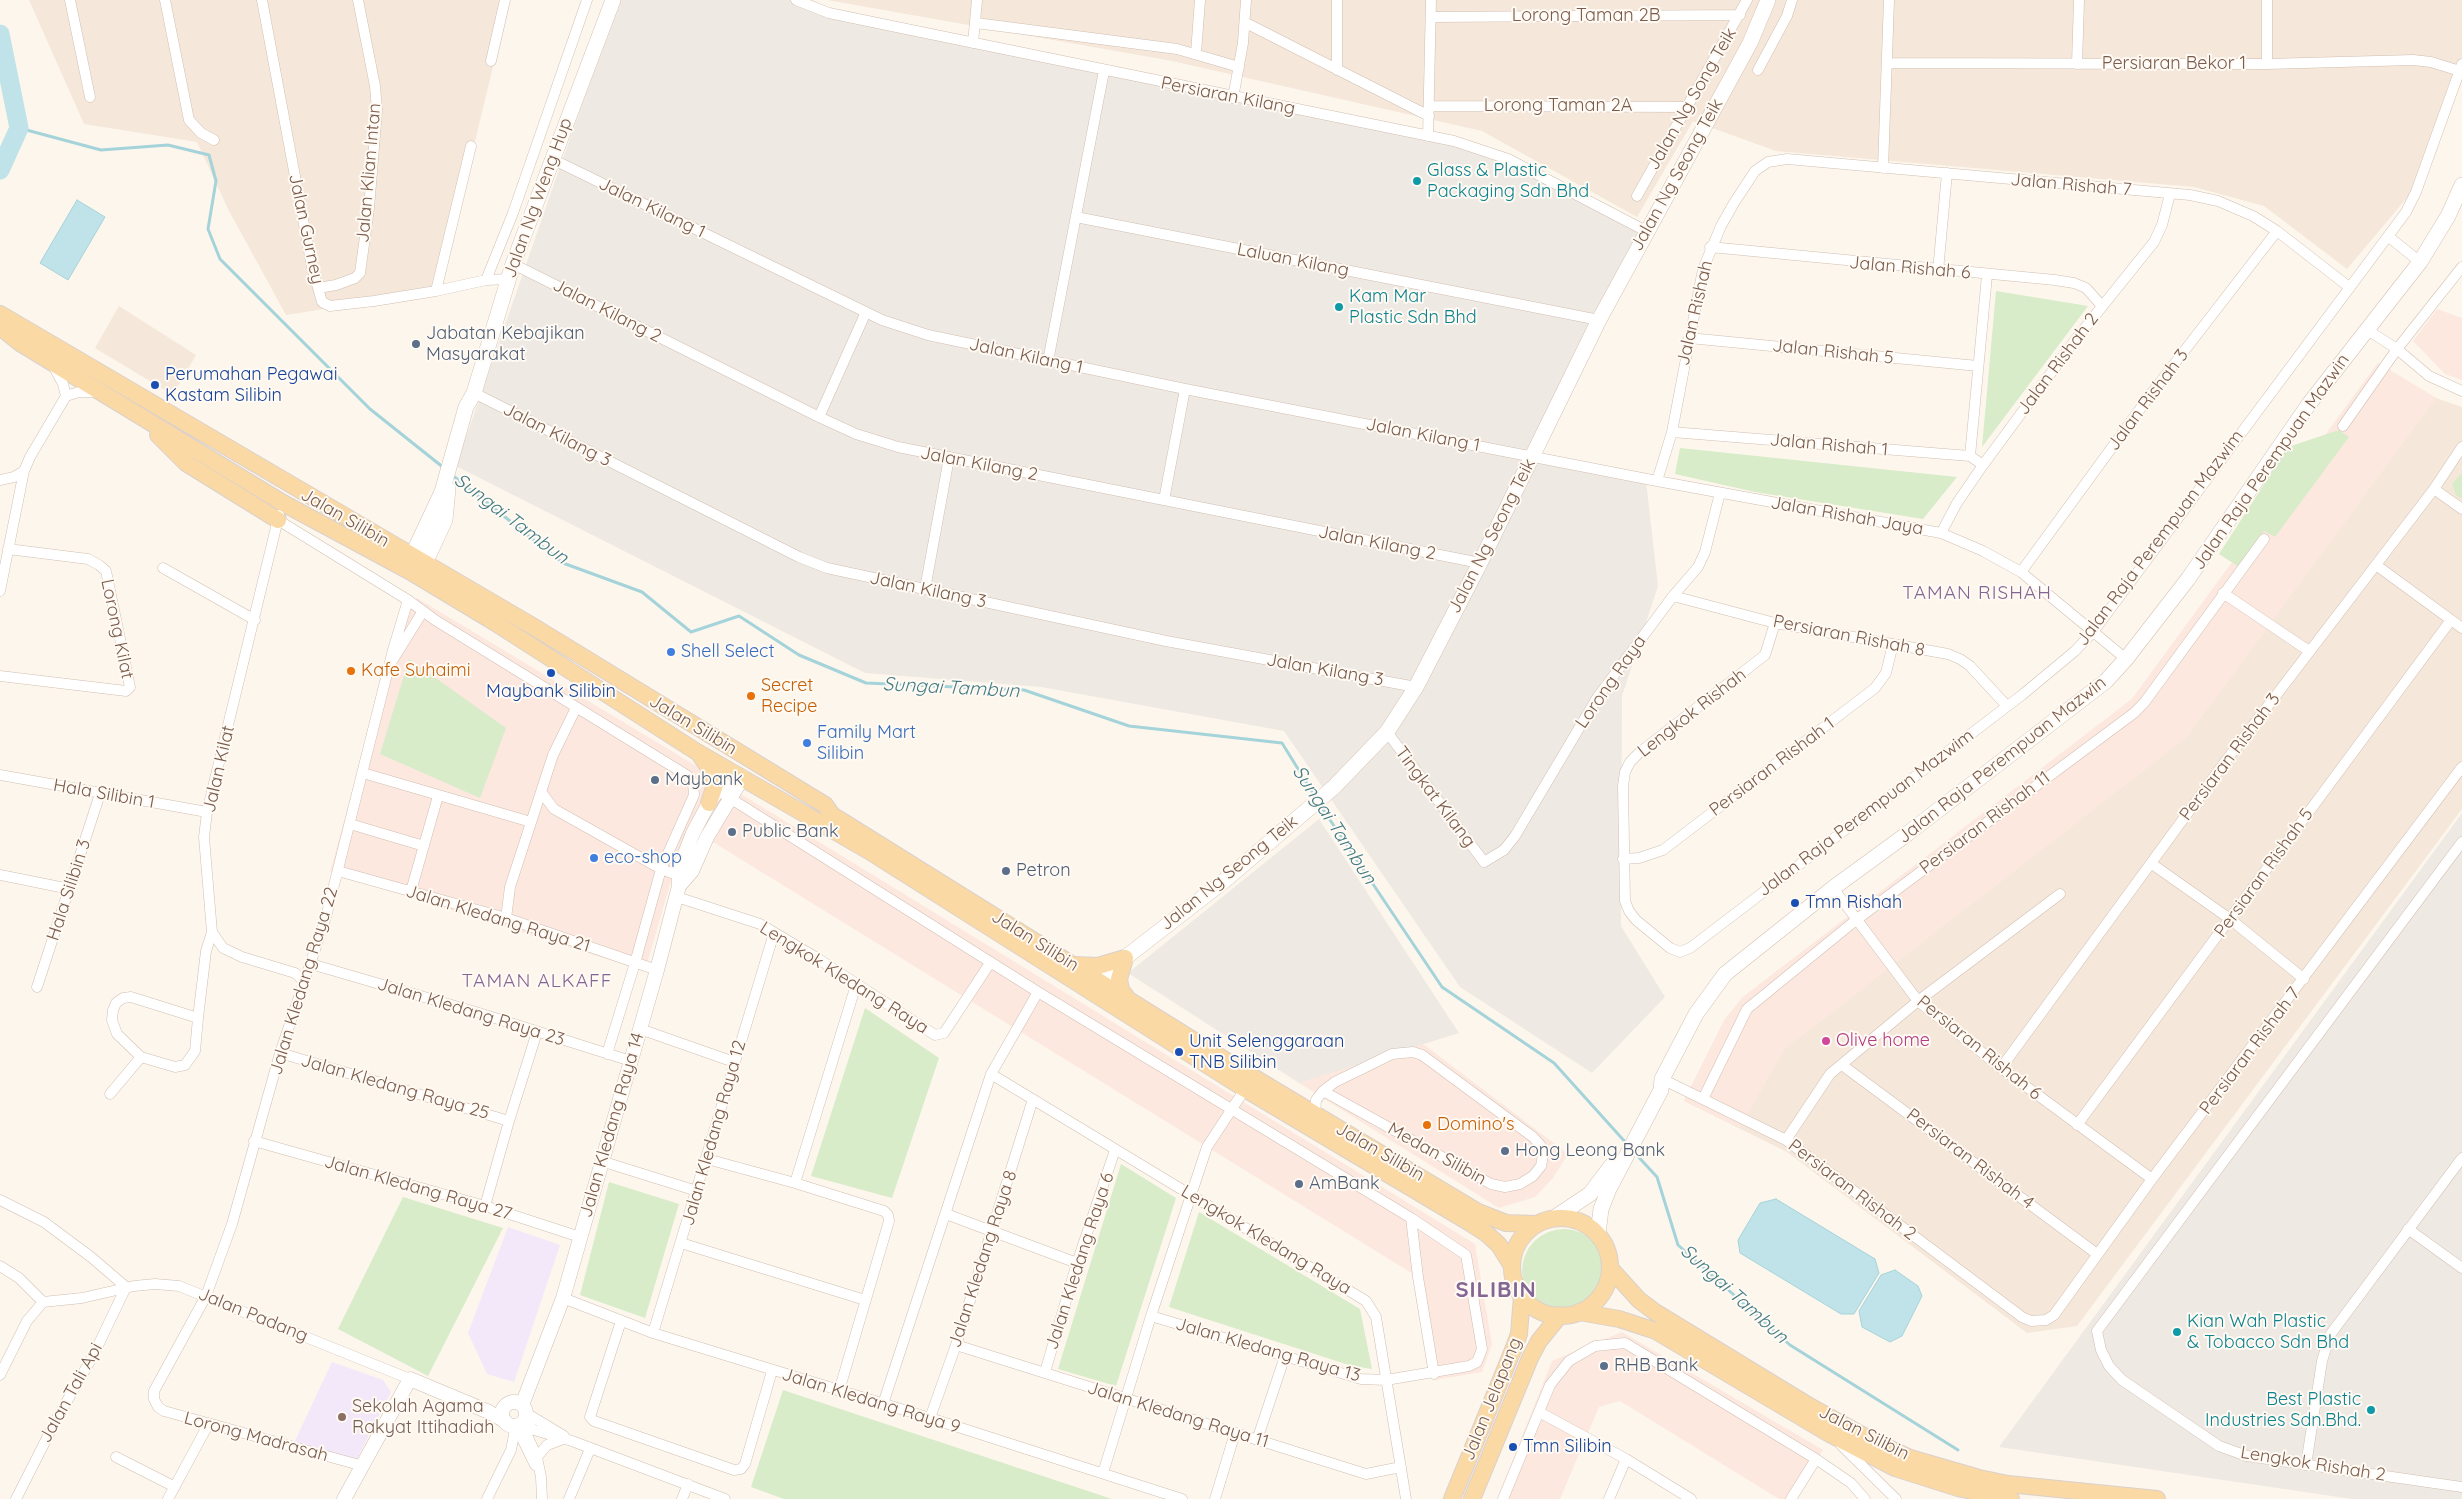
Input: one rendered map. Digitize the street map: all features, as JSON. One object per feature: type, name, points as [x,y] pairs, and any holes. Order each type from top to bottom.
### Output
[{"type":"main road","name":"Jalan Ng Weng Hup","points":[[416,564],[445,520],[444,492],[457,448],[473,408],[473,396],[508,279],[613,0]]},
{"type":"main road","name":"Jalan Ng Seong Teik","points":[[1102,982],[1125,958],[1224,881],[1334,786],[1387,732],[1416,686],[1480,563],[1599,320],[1750,43],[1768,0]]},
{"type":"main road","name":"Jalan Raja Perempuan Mazwin","points":[[1598,1234],[1601,1209],[1612,1174],[1661,1090],[1662,1079],[1696,1014],[1726,974],[1833,888],[2106,681],[2126,659],[2188,579],[2309,404],[2420,262],[2448,216],[2462,185]]},
{"type":"main road","name":"Jalan Silibin","points":[[0,314],[258,466],[416,564],[633,688],[825,805],[832,815],[1233,1065],[1310,1108],[1492,1219],[1506,1223],[1537,1224]]},
{"type":"main road","name":"Jalan Silibin","points":[[0,327],[20,343],[283,503],[416,564],[554,660],[697,752],[740,772],[869,851],[1245,1089],[1487,1234],[1499,1245],[1512,1266]]},
{"type":"main road","points":[[91,368],[91,377],[104,393]]},
{"type":"main road","points":[[141,416],[186,463],[278,520]]},
{"type":"main road","points":[[258,466],[264,479],[281,491],[283,503]]},
{"type":"main road","points":[[633,688],[666,717],[740,772],[823,813],[832,815]]},
{"type":"main road","points":[[697,752],[713,774],[715,785],[713,796]]},
{"type":"main road","points":[[1071,964],[1098,966],[1125,958]]},
{"type":"main road","points":[[1125,958],[1119,980],[1121,990],[1127,999]]},
{"type":"main road","points":[[1102,982],[1100,994],[1110,1005]]},
{"type":"main road","points":[[1233,1065],[1245,1079],[1245,1089],[1251,1086],[1261,1087],[1288,1104],[1310,1108],[1323,1136]]},
{"type":"main road","name":"Jalan Raja Perempuan Mazwin","points":[[1554,1218],[1590,1194],[1612,1174]]},
{"type":"main road","points":[[1554,1218],[1569,1218],[1581,1222],[1598,1234],[1606,1246],[1610,1268],[1608,1283],[1592,1305],[1579,1312],[1560,1316],[1539,1310],[1522,1296],[1515,1282],[1512,1266],[1519,1242],[1537,1224],[1554,1218]]},
{"type":"main road","name":"Jalan Silibin","points":[[1610,1268],[1639,1300],[1662,1316],[1811,1406],[1871,1440],[1910,1458],[1970,1476],[2008,1484],[2158,1499]]},
{"type":"main road","name":"Jalan Jelapang","points":[[1452,1499],[1514,1350],[1519,1334],[1522,1296]]},
{"type":"main road","name":"Jalan Silibin","points":[[1579,1312],[1619,1319],[1656,1331],[1828,1433],[1895,1468],[1958,1488],[2011,1499]]},
{"type":"main road","name":"Jalan Jelapang","points":[[1472,1499],[1530,1358],[1539,1341],[1560,1316]]},
{"type":"street","points":[[70,0],[90,97]]},
{"type":"street","points":[[165,0],[189,120],[201,133],[214,140]]},
{"type":"street","name":"Jalan Gurney","points":[[262,0],[312,267],[322,302],[330,306],[436,291],[486,280],[508,279]]},
{"type":"street","name":"Jalan Klian Intan","points":[[318,288],[336,285],[354,278],[360,273],[369,208],[377,110],[375,86],[358,0]]},
{"type":"street","points":[[491,61],[505,0]]},
{"type":"street","points":[[486,280],[513,213],[587,0]]},
{"type":"street","name":"Persiaran Kilang","points":[[796,0],[829,13],[1233,98],[1454,141],[1508,159],[1646,231]]},
{"type":"street","points":[[973,43],[977,0]]},
{"type":"street","points":[[1196,53],[1200,0]]},
{"type":"street","points":[[1233,98],[1246,23],[1246,0]]},
{"type":"street","points":[[1337,0],[1337,70]]},
{"type":"street","points":[[1428,136],[1431,0]]},
{"type":"street","name":"Jalan Ng Song Teik","points":[[1637,196],[1747,0]]},
{"type":"street","points":[[1758,70],[1786,16],[1792,0]]},
{"type":"street","points":[[1883,168],[1889,0]]},
{"type":"street","points":[[2077,64],[2079,0]]},
{"type":"street","points":[[2267,0],[2267,64]]},
{"type":"street","name":"Lorong Taman 2B","points":[[1431,17],[1740,15]]},
{"type":"street","points":[[976,23],[1196,53],[1239,67]]},
{"type":"street","points":[[1246,23],[1337,70],[1429,111]]},
{"type":"street","name":"Persiaran Bekor 1","points":[[1887,63],[2267,64],[2413,60],[2461,68]]},
{"type":"street","name":"Jalan Raja Perempuan Mazwim","points":[[1690,948],[2007,706],[2075,651],[2093,632],[2406,212],[2416,192],[2461,68]]},
{"type":"street","points":[[1048,361],[1104,71]]},
{"type":"street","name":"Lorong Taman 2A","points":[[1429,111],[1687,107]]},
{"type":"street","points":[[436,291],[471,146]]},
{"type":"street","name":"Jalan Kilang 1","points":[[552,159],[866,312],[928,335],[1185,389],[1532,456]]},
{"type":"street","name":"Jalan Rishah 7","points":[[1768,162],[1787,159],[2170,194],[2218,201],[2253,216],[2277,231],[2349,286]]},
{"type":"street","name":"Jalan Rishah","points":[[1657,481],[1672,432],[1703,268],[1710,247],[1725,218],[1755,171],[1768,162]]},
{"type":"street","points":[[1938,271],[1947,173]]},
{"type":"street","name":"Jalan Rishah 2","points":[[1941,533],[1957,503],[1983,465],[2102,306],[2154,242],[2162,225],[2170,194]]},
{"type":"street","name":"Laluan Kilang","points":[[1076,217],[1599,320]]},
{"type":"street","name":"Jalan Rishah 3","points":[[2021,572],[2151,394],[2277,231]]},
{"type":"street","points":[[2389,237],[2420,262]]},
{"type":"street","name":"Jalan Rishah 6","points":[[1710,247],[2074,283],[2086,288],[2102,306]]},
{"type":"street","name":"Jalan Kilang 2","points":[[513,264],[819,417],[856,434],[898,447],[1480,563]]},
{"type":"street","points":[[2343,426],[2397,349],[2462,267]]},
{"type":"street","points":[[1983,465],[1970,456],[1987,275]]},
{"type":"street","points":[[819,417],[866,312]]},
{"type":"street","points":[[2366,329],[2397,349],[2429,376],[2462,391]]},
{"type":"street","name":"Jalan Rishah 5","points":[[1689,338],[1978,366]]},
{"type":"street","points":[[47,359],[58,372],[66,396]]},
{"type":"street","points":[[1164,500],[1185,389]]},
{"type":"street","points":[[0,591],[24,471],[66,396],[79,392],[104,393]]},
{"type":"street","name":"Jalan Kilang 3","points":[[473,396],[799,557],[855,575],[1166,641],[1416,686]]},
{"type":"street","name":"Jalan Rishah 1","points":[[1672,432],[1970,456]]},
{"type":"street","name":"Persiaran Rishah 3","points":[[2000,1068],[2152,864],[2225,762],[2434,488],[2462,447]]},
{"type":"street","name":"Jalan Rishah Jaya","points":[[1532,456],[1720,493],[1941,533],[1983,551],[2021,572],[2126,659]]},
{"type":"street","points":[[925,589],[949,458]]},
{"type":"street","points":[[0,480],[14,477],[24,471]]},
{"type":"street","points":[[2434,488],[2462,510]]},
{"type":"street","name":"Lorong Raya","points":[[1484,862],[1504,850],[1515,836],[1597,698],[1673,596],[1698,566],[1705,552],[1720,493]]},
{"type":"street","name":"Jalan Kilat","points":[[212,932],[204,837],[207,812],[283,503]]},
{"type":"street","points":[[278,520],[408,600],[576,708],[688,776],[693,783],[694,795],[661,869],[607,1054]]},
{"type":"street","name":"Persiaran Rishah 11","points":[[1702,1099],[1746,1009],[1856,920],[2134,713],[2144,703],[2264,539]]},
{"type":"street","name":"Lorong Kilat","points":[[0,676],[126,691],[130,687],[106,571],[99,564],[88,559],[8,549]]},
{"type":"street","points":[[2376,565],[2462,628]]},
{"type":"street","points":[[163,568],[255,620]]},
{"type":"street","points":[[2223,593],[2309,651]]},
{"type":"street","name":"Persiaran Rishah 8","points":[[1673,596],[1774,623],[1948,654],[1960,659],[2007,706]]},
{"type":"street","name":"Jalan Kledang Raya 22","points":[[154,1400],[157,1381],[206,1296],[232,1224],[280,1053],[310,964],[338,871],[408,600]]},
{"type":"street","name":"Jalan Kledang Raya 22","points":[[391,662],[423,611]]},
{"type":"street","name":"Persiaran Rishah 5","points":[[2077,1124],[2451,620]]},
{"type":"street","name":"Lengkok Rishah","points":[[1690,948],[1680,952],[1670,948],[1629,911],[1625,901],[1623,786],[1630,762],[1640,752],[1757,662],[1769,647],[1774,623]]},
{"type":"street","name":"Persiaran Rishah 1","points":[[1623,859],[1640,858],[1663,850],[1875,688],[1886,673],[1894,644]]},
{"type":"street","points":[[506,918],[510,887],[553,755],[576,708]]},
{"type":"street","name":"Tingkat Kilang","points":[[1387,732],[1484,862]]},
{"type":"street","name":"Persiaran Rishah 7","points":[[2031,1321],[2046,1320],[2054,1315],[2152,1179],[2462,767]]},
{"type":"street","name":"Jalan Kledang Raya 14","points":[[516,1415],[519,1393],[530,1373],[540,1363],[563,1298],[657,970],[693,833],[713,796],[740,772]]},
{"type":"street","name":"Jalan Kledang Raya 14","points":[[680,884],[706,837],[731,799],[740,772]]},
{"type":"street","points":[[364,773],[438,796],[532,819],[554,809],[542,793]]},
{"type":"street","name":"Hala Silibin 1","points":[[0,775],[207,812]]},
{"type":"street","name":"Hala Silibin 3","points":[[37,987],[100,794]]},
{"type":"street","points":[[411,891],[438,796]]},
{"type":"street","points":[[713,796],[731,799],[1038,992],[1231,1107],[1411,1218],[1466,1256],[1482,1341],[1481,1357],[1477,1362],[1469,1366],[1434,1374],[1386,1380]]},
{"type":"street","name":"Lengkok Kledang Raya","points":[[554,809],[661,869],[680,884],[774,933],[817,958],[935,1036],[944,1033],[990,962]]},
{"type":"street","points":[[350,824],[424,846]]},
{"type":"street","name":"Lengkok Rishah 2","points":[[2462,842],[2097,1331],[2101,1350],[2109,1366],[2122,1380],[2219,1446],[2247,1456],[2462,1487]]},
{"type":"street","points":[[2152,864],[2230,919],[2304,979]]},
{"type":"street","name":"Jalan Kledang Raya 21","points":[[338,871],[506,918],[657,970]]},
{"type":"street","points":[[0,875],[70,889]]},
{"type":"street","name":"Persiaran Rishah 6","points":[[1833,888],[1918,1001],[2000,1068],[2152,1179]]},
{"type":"street","points":[[1786,1140],[1822,1083],[1842,1064],[1918,1001],[2060,894]]},
{"type":"street","points":[[212,932],[222,948],[242,958],[295,973],[304,981]]},
{"type":"street","points":[[198,1018],[139,998],[122,998],[116,1003],[113,1010],[114,1027],[140,1058],[176,1066],[185,1065],[195,1051],[206,951],[212,932]]},
{"type":"street","name":"Jalan Kledang Raya 12","points":[[653,1333],[774,933]]},
{"type":"street","name":"Jalan Kledang Raya 23","points":[[310,964],[631,1061]]},
{"type":"street","points":[[795,1183],[856,985]]},
{"type":"street","points":[[883,1404],[991,1074],[1038,992]]},
{"type":"street","points":[[640,1028],[734,1062]]},
{"type":"street","points":[[485,1206],[537,1032]]},
{"type":"street","name":"Medan Silibin","points":[[1310,1108],[1323,1091],[1335,1082],[1392,1054],[1413,1052],[1422,1056],[1533,1137],[1541,1146],[1543,1155],[1542,1166],[1533,1176],[1520,1184],[1505,1186],[1490,1184],[1323,1091]]},
{"type":"street","name":"Jalan Kledang Raya 25","points":[[280,1053],[509,1121]]},
{"type":"street","points":[[110,1094],[140,1058]]},
{"type":"street","name":"Persiaran Rishah 4","points":[[1842,1064],[2097,1254]]},
{"type":"street","name":"Lengkok Kledang Raya","points":[[991,1074],[1366,1301],[1376,1318],[1406,1499]]},
{"type":"street","name":"Persiaran Rishah 2","points":[[1662,1079],[1786,1140],[2031,1321]]},
{"type":"street","points":[[1103,1473],[1151,1316],[1207,1146],[1231,1107],[1245,1089]]},
{"type":"street","name":"Jalan Kledang Raya 8","points":[[930,1418],[956,1345],[1033,1099]]},
{"type":"street","name":"Jalan Kledang Raya 27","points":[[254,1142],[485,1206],[580,1237]]},
{"type":"street","name":"Jalan Kledang Raya 6","points":[[1045,1372],[1077,1263],[1115,1150]]},
{"type":"street","points":[[2306,1465],[2322,1361],[2330,1335],[2462,1158]]},
{"type":"street","points":[[707,1159],[795,1183],[884,1211],[888,1215],[889,1221],[839,1391]]},
{"type":"street","points":[[601,1161],[697,1191]]},
{"type":"street","points":[[0,1200],[44,1222],[91,1257],[126,1287]]},
{"type":"street","points":[[946,1214],[1077,1263]]},
{"type":"street","points":[[1411,1218],[1418,1277],[1434,1374]]},
{"type":"street","points":[[2408,1229],[2462,1268]]},
{"type":"street","points":[[681,1243],[865,1300]]},
{"type":"street","points":[[0,1266],[19,1278],[43,1302],[27,1321],[0,1375]]},
{"type":"street","name":"Jalan Padang","points":[[43,1302],[82,1298],[126,1287],[155,1284],[179,1286],[453,1397],[516,1415]]},
{"type":"street","name":"Jalan Tali Api","points":[[16,1499],[56,1420],[93,1356],[126,1287]]},
{"type":"street","name":"Jalan Kledang Raya 9","points":[[563,1298],[653,1333],[1103,1473],[1151,1494],[1182,1499]]},
{"type":"street","name":"Jalan Kledang Raya 13","points":[[1151,1316],[1361,1379],[1386,1380]]},
{"type":"street","points":[[621,1321],[590,1418],[734,1470],[741,1469],[745,1464],[772,1371]]},
{"type":"street","points":[[1503,1499],[1550,1385],[1569,1361],[1595,1346],[1625,1343],[1816,1459],[1851,1483],[1865,1499]]},
{"type":"street","name":"Jalan Kledang Raya 11","points":[[956,1345],[1366,1474],[1401,1466]]},
{"type":"street","points":[[1257,1440],[1285,1356]]},
{"type":"street","points":[[344,1499],[410,1379]]},
{"type":"street","name":"Lorong Madrasah","points":[[154,1400],[164,1411],[208,1425],[363,1466]]},
{"type":"street","points":[[1539,1412],[1626,1459],[1692,1499]]},
{"type":"street","points":[[516,1415],[590,1449],[725,1499]]},
{"type":"street","points":[[516,1415],[541,1478],[542,1499]]},
{"type":"street","points":[[487,1499],[506,1460],[516,1415]]},
{"type":"street","points":[[168,1499],[208,1425]]},
{"type":"street","points":[[1215,1499],[1235,1433]]},
{"type":"street","name":"Jalan Silibin","points":[[1828,1433],[1896,1499]]},
{"type":"street","points":[[534,1458],[547,1445],[568,1440]]},
{"type":"street","points":[[569,1499],[590,1449]]},
{"type":"street","points":[[506,1460],[516,1455],[534,1458]]},
{"type":"street","points":[[116,1457],[175,1487]]},
{"type":"street","points":[[1609,1499],[1626,1459]]},
{"type":"street","points":[[1791,1499],[1816,1459]]},
{"type":"street","points":[[682,1499],[688,1484]]},
{"type":"shaded area","points":[[29,0],[509,0],[439,291],[286,315],[229,211],[197,142],[84,124]]},
{"type":"shaded area","points":[[618,0],[793,0],[828,15],[1486,151],[1646,234],[1536,456],[1646,481],[1658,586],[1622,696],[1621,926],[1665,997],[1592,1073],[1460,987],[1284,731],[1041,687],[865,673],[456,466]]},
{"type":"shaded area","points":[[827,0],[2462,0],[2462,61],[2411,193],[2347,269],[2264,206],[2194,187],[1776,151],[1693,121],[1637,217],[1482,131],[1172,61]]},
{"type":"shaded area","points":[[119,306],[196,355],[173,395],[95,348]]},
{"type":"shaded area","points":[[2437,309],[2462,318],[2462,380],[2445,374],[2413,341]]},
{"type":"shaded area","points":[[2378,363],[2436,398],[2462,407],[2462,809],[2077,1326],[2027,1333],[1787,1152],[1684,1101],[1725,1019],[1743,997],[2132,699]]},
{"type":"shaded area","points":[[2378,363],[2436,398],[2187,737],[1785,1049],[1739,1128],[1684,1101],[1725,1019],[1743,997],[2132,699]]},
{"type":"shaded area","points":[[417,598],[703,770],[707,792],[675,867],[645,971],[330,872],[391,649]]},
{"type":"shaded area","points":[[736,791],[1475,1244],[1492,1344],[1482,1372],[1435,1380],[1418,1277],[708,839]]},
{"type":"shaded area","points":[[2462,813],[2462,1499],[2352,1499],[1999,1447]]},
{"type":"shaded area","points":[[1319,819],[1459,1033],[1299,1083],[1128,973]]},
{"type":"shaded area","points":[[1422,1043],[1568,1154],[1553,1178],[1535,1197],[1499,1208],[1299,1083]]},
{"type":"shaded area","points":[[508,1227],[560,1245],[514,1382],[487,1374],[468,1333]]},
{"type":"shaded area","points":[[1622,1332],[1823,1450],[1789,1499],[1779,1499],[1620,1401],[1599,1407],[1560,1499],[1497,1499],[1552,1361]]},
{"type":"shaded area","name":"Sekolah Agama Rakyat Ittihadiah","points":[[332,1362],[383,1380],[391,1392],[356,1461],[294,1443]]},
{"type":"green space","points":[[1996,291],[2088,306],[1982,447]]},
{"type":"green space","points":[[2339,430],[2349,437],[2275,537],[2264,531],[2239,567],[2219,554],[2288,447]]},
{"type":"green space","points":[[1680,448],[1957,477],[1923,519],[1755,492],[1675,474]]},
{"type":"green space","points":[[2462,473],[2462,499],[2456,495],[2452,484]]},
{"type":"green space","points":[[409,659],[506,728],[480,798],[380,754]]},
{"type":"green space","points":[[865,1008],[939,1058],[892,1198],[811,1176]]},
{"type":"green space","points":[[1121,1164],[1176,1198],[1116,1386],[1058,1369]]},
{"type":"green space","points":[[609,1182],[679,1204],[645,1318],[580,1295]]},
{"type":"green space","points":[[403,1197],[503,1228],[428,1376],[338,1329]]},
{"type":"green space","points":[[1199,1212],[1360,1309],[1372,1369],[1352,1366],[1169,1307]]},
{"type":"green space","points":[[1564,1229],[1580,1232],[1594,1241],[1603,1255],[1606,1271],[1603,1287],[1594,1301],[1580,1310],[1564,1313],[1548,1310],[1534,1301],[1525,1287],[1522,1271],[1525,1255],[1534,1241],[1548,1232]]},
{"type":"green space","points":[[783,1390],[1112,1499],[784,1499],[751,1487]]},
{"type":"water","points":[[77,200],[105,217],[68,280],[40,263]]},
{"type":"water","points":[[1776,1199],[1875,1259],[1879,1273],[1854,1314],[1841,1314],[1740,1253],[1738,1240],[1760,1203]]},
{"type":"water","points":[[1895,1270],[1918,1286],[1922,1296],[1902,1336],[1890,1342],[1862,1327],[1859,1311],[1881,1275]]},
{"type":"waterway","points":[[0,34],[19,128],[0,170]]},
{"type":"waterway","name":"Sungai Tambun","points":[[19,128],[101,150],[168,145],[209,155],[216,181],[208,229],[220,259],[370,409],[444,468]]},
{"type":"waterway","name":"Sungai Tambun","points":[[452,475],[563,563],[642,592],[691,632],[739,616],[799,655],[866,683],[1024,690],[1129,726],[1282,743],[1316,798]]},
{"type":"waterway","name":"Sungai Tambun","points":[[1320,805],[1442,987],[1554,1063],[1627,1144]]},
{"type":"waterway","name":"Sungai Tambun","points":[[1633,1151],[1657,1177],[1678,1245],[1790,1345],[1958,1450]]},
{"type":"place","name":"Glass & Plastic Packaging Sdn Bhd","points":[[1417,181]]},
{"type":"place","name":"Kam Mar Plastic Sdn Bhd","points":[[1339,307]]},
{"type":"place","name":"Jabatan Kebajikan Masyarakat","points":[[416,344]]},
{"type":"place","name":"Perumahan Pegawai Kastam Silibin","points":[[155,385]]},
{"type":"place","name":"Shell Select","points":[[671,652]]},
{"type":"place","name":"Kafe Suhaimi","points":[[351,671]]},
{"type":"place","name":"Maybank Silibin","points":[[551,673]]},
{"type":"place","name":"Secret Recipe","points":[[751,696]]},
{"type":"place","name":"Family Mart Silibin","points":[[807,743]]},
{"type":"place","name":"Maybank","points":[[655,780]]},
{"type":"place","name":"Public Bank","points":[[732,832]]},
{"type":"place","name":"eco-shop","points":[[594,858]]},
{"type":"place","name":"Petron","points":[[1006,871]]},
{"type":"place","name":"Tmn Rishah","points":[[1795,903]]},
{"type":"place","name":"Olive home","points":[[1826,1041]]},
{"type":"place","name":"Unit Selenggaraan TNB Silibin","points":[[1179,1052]]},
{"type":"place","name":"Domino's","points":[[1427,1125]]},
{"type":"place","name":"Hong Leong Bank","points":[[1505,1151]]},
{"type":"place","name":"AmBank","points":[[1299,1184]]},
{"type":"place","name":"Kian Wah Plastic & Tobacco Sdn Bhd","points":[[2177,1332]]},
{"type":"place","name":"RHB Bank","points":[[1604,1366]]},
{"type":"place","name":"Best Plastic Industries Sdn.Bhd.","points":[[2371,1410]]},
{"type":"place","name":"Sekolah Agama Rakyat Ittihadiah","points":[[342,1417]]},
{"type":"place","name":"Tmn Silibin","points":[[1513,1447]]},
{"type":"district","name":"TAMAN RISHAH","points":[[1977,593]]},
{"type":"district","name":"TAMAN ALKAFF","points":[[537,981]]},
{"type":"district","name":"SILIBIN","points":[[1496,1290]]}]
